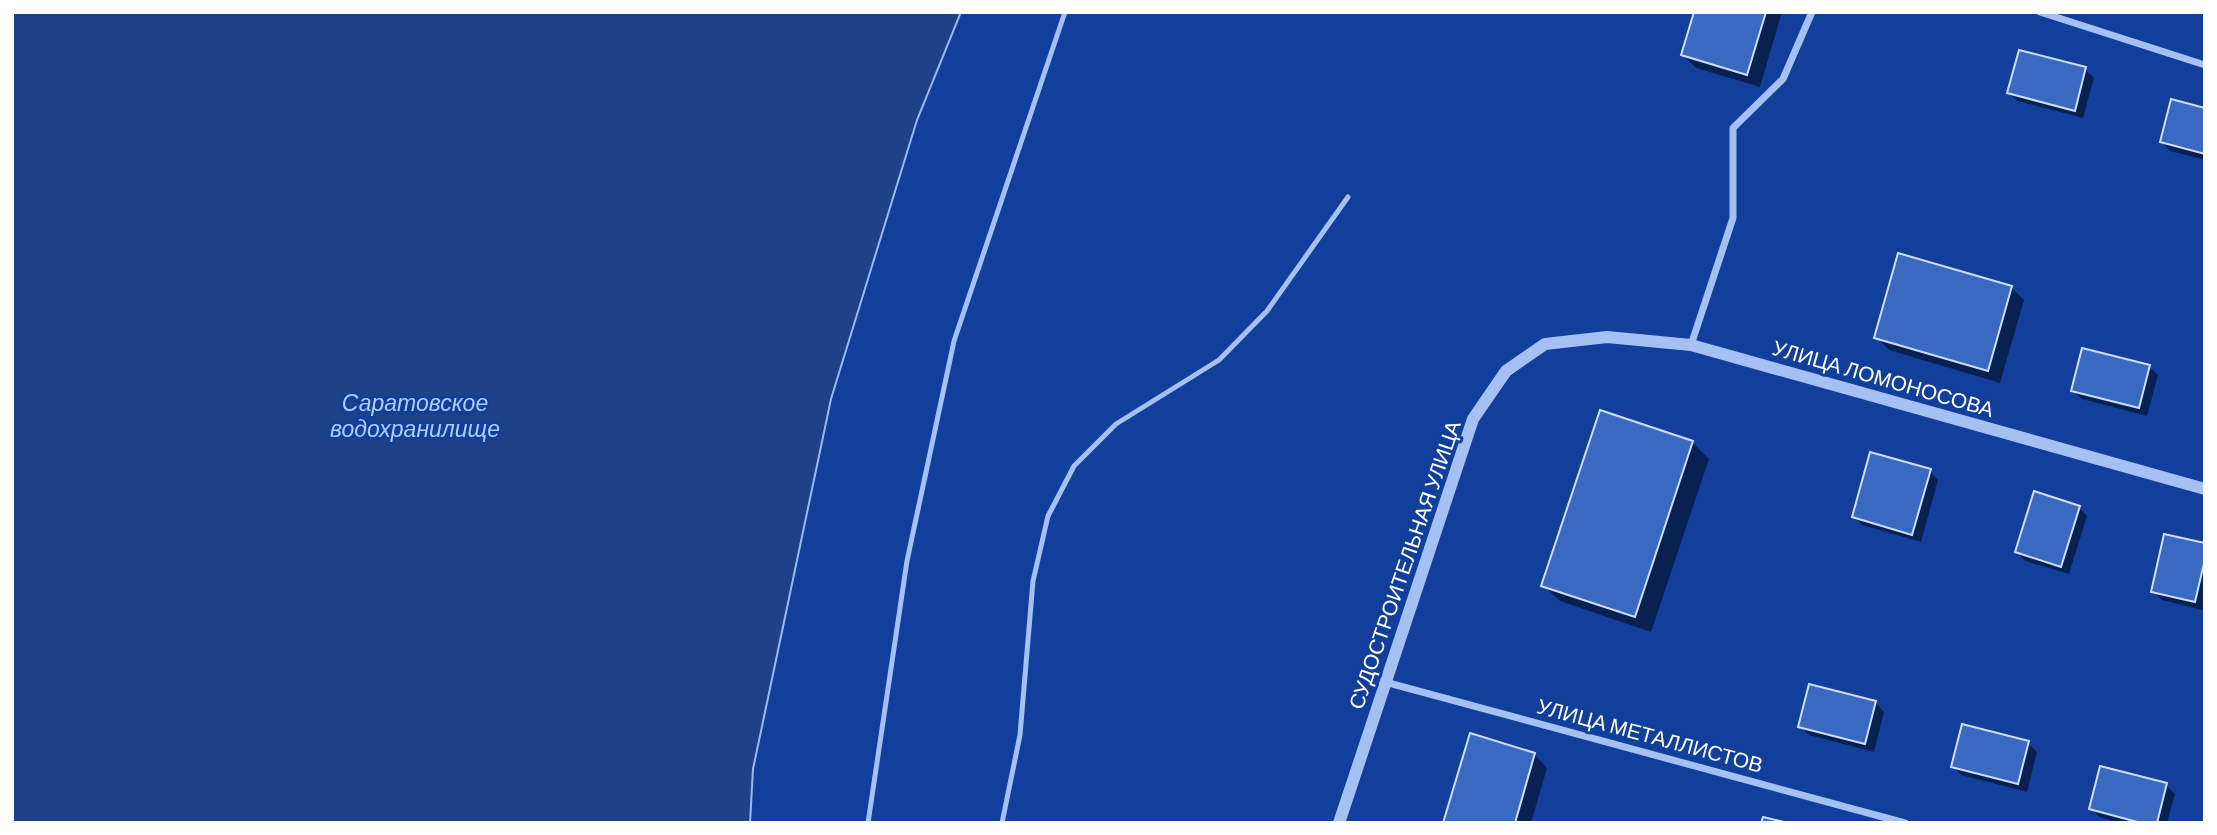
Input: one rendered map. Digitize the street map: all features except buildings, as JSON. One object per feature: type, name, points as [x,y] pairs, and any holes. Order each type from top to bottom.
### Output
[{"type":"street","points":[[1691,345],[1733,218],[1733,128],[1783,79],[1812,12]]},
{"type":"street","points":[[2040,12],[2205,65]]},
{"type":"street","name":"УЛИЦА ЛОМОНОСОВА","points":[[1545,344],[1607,337],[1691,345],[2205,489]]},
{"type":"street","name":"СУДОСТРОИТЕЛЬНАЯ УЛИЦА","points":[[1339,823],[1473,419],[1506,371],[1545,344]]},
{"type":"street","name":"УЛИЦА МЕТАЛЛИСТОВ","points":[[1385,682],[1905,823]]},
{"type":"lane","points":[[868,823],[907,561],[954,341],[1065,12]]},
{"type":"lane","points":[[1002,823],[1020,735],[1032,581],[1048,516],[1074,466],[1116,424],[1219,360],[1267,311],[1348,197]]},
{"type":"water","name":"Саратовское водохранилище","points":[[12,12],[961,12],[917,120],[831,399],[753,769],[750,823],[12,823]]}]
